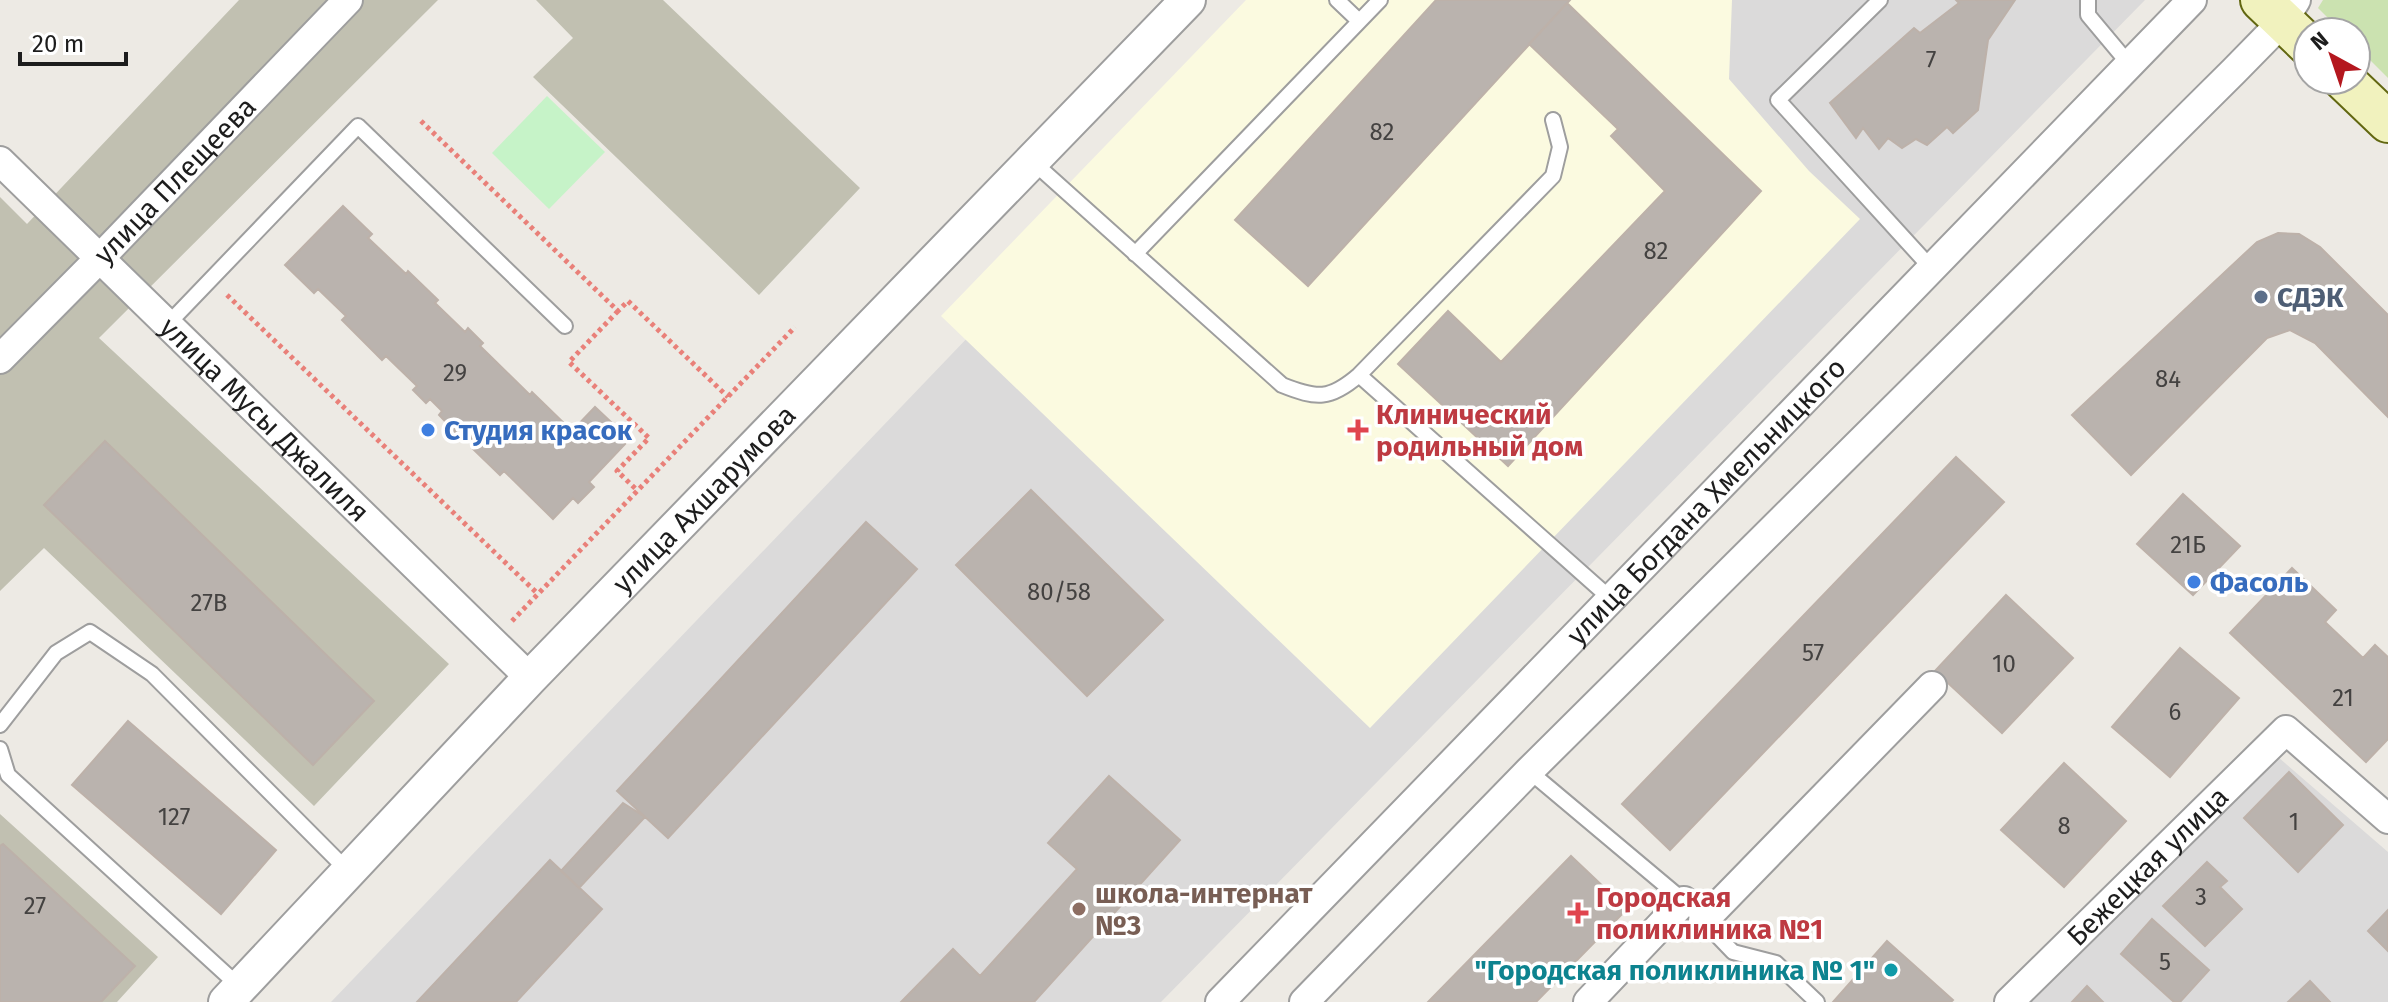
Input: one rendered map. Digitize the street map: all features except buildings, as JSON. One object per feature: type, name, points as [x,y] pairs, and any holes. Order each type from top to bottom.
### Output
[{"type":"main road","points":[[2361,96],[2388,122]]},
{"type":"street","name":"улица Плещеева","points":[[0,359],[348,0]]},
{"type":"street","name":"улица Ахшарумова","points":[[233,995],[530,678],[1188,0]]},
{"type":"street","name":"улица Богдана Хмельницкого","points":[[1220,1002],[2192,0]]},
{"type":"street","points":[[1304,1002],[1529,771],[2287,17]]},
{"type":"street","name":"улица Мусы Джалиля","points":[[0,161],[530,678]]},
{"type":"street","points":[[1588,1002],[1694,911],[1932,686]]},
{"type":"street","name":"Бежецкая улица","points":[[2009,1002],[2286,730],[2388,819]]},
{"type":"lane","points":[[1337,0],[1359,21]]},
{"type":"lane","points":[[1135,254],[1380,0]]},
{"type":"lane","points":[[1880,0],[1778,100],[1932,269]]},
{"type":"lane","points":[[2088,0],[2088,15],[2129,64]]},
{"type":"lane","points":[[1032,161],[1282,385],[1306,395],[1324,395],[1344,388],[1359,375],[1553,176],[1560,147],[1553,120]]},
{"type":"lane","points":[[167,325],[358,126],[565,326]]},
{"type":"lane","points":[[1359,375],[1611,599]]},
{"type":"lane","points":[[0,725],[56,653],[90,632],[152,674],[349,872]]},
{"type":"lane","points":[[0,749],[4,780],[233,995]]},
{"type":"lane","points":[[1529,771],[1694,911],[1733,952],[1776,963],[1817,1002]]},
{"type":"path","points":[[421,121],[618,311]]},
{"type":"path","points":[[210,279],[538,594]]},
{"type":"path","points":[[638,491],[617,471],[649,438],[569,362],[628,301],[728,397]]},
{"type":"path","points":[[492,641],[795,327]]},
{"type":"shaded area","points":[[239,0],[438,0],[99,338],[449,664],[314,806],[44,548],[0,591],[0,197],[27,224]]},
{"type":"shaded area","points":[[536,0],[663,0],[860,188],[759,295],[533,77],[573,38]]},
{"type":"shaded area","name":"Клинический родильный дом","points":[[1246,0],[1732,0],[1729,79],[1809,171],[1860,219],[1370,728],[941,316]]},
{"type":"shaded area","points":[[1291,0],[2145,0],[1161,1002],[331,1002]]},
{"type":"shaded area","points":[[2256,738],[2388,852],[2388,1002],[2024,1002]]},
{"type":"shaded area","points":[[0,814],[158,957],[117,1002],[0,1002]]},
{"type":"green space","points":[[2323,0],[2388,0],[2388,78],[2372,62],[2372,16],[2326,16],[2318,8]]},
{"type":"green space","points":[[547,96],[605,152],[549,209],[492,153]]},
{"type":"place","name":"СДЭК","points":[[2261,297]]},
{"type":"place","name":"Студия красок","points":[[428,430]]},
{"type":"place","name":"Клинический родильный дом","points":[[1358,430]]},
{"type":"place","name":"Фасоль","points":[[2194,582]]},
{"type":"place","name":"школа-интернат №3","points":[[1079,909]]},
{"type":"place","name":"Городская поликлиника №1","points":[[1578,913]]},
{"type":"place","name":"\"Городская поликлиника № 1\"","points":[[1891,970]]}]
